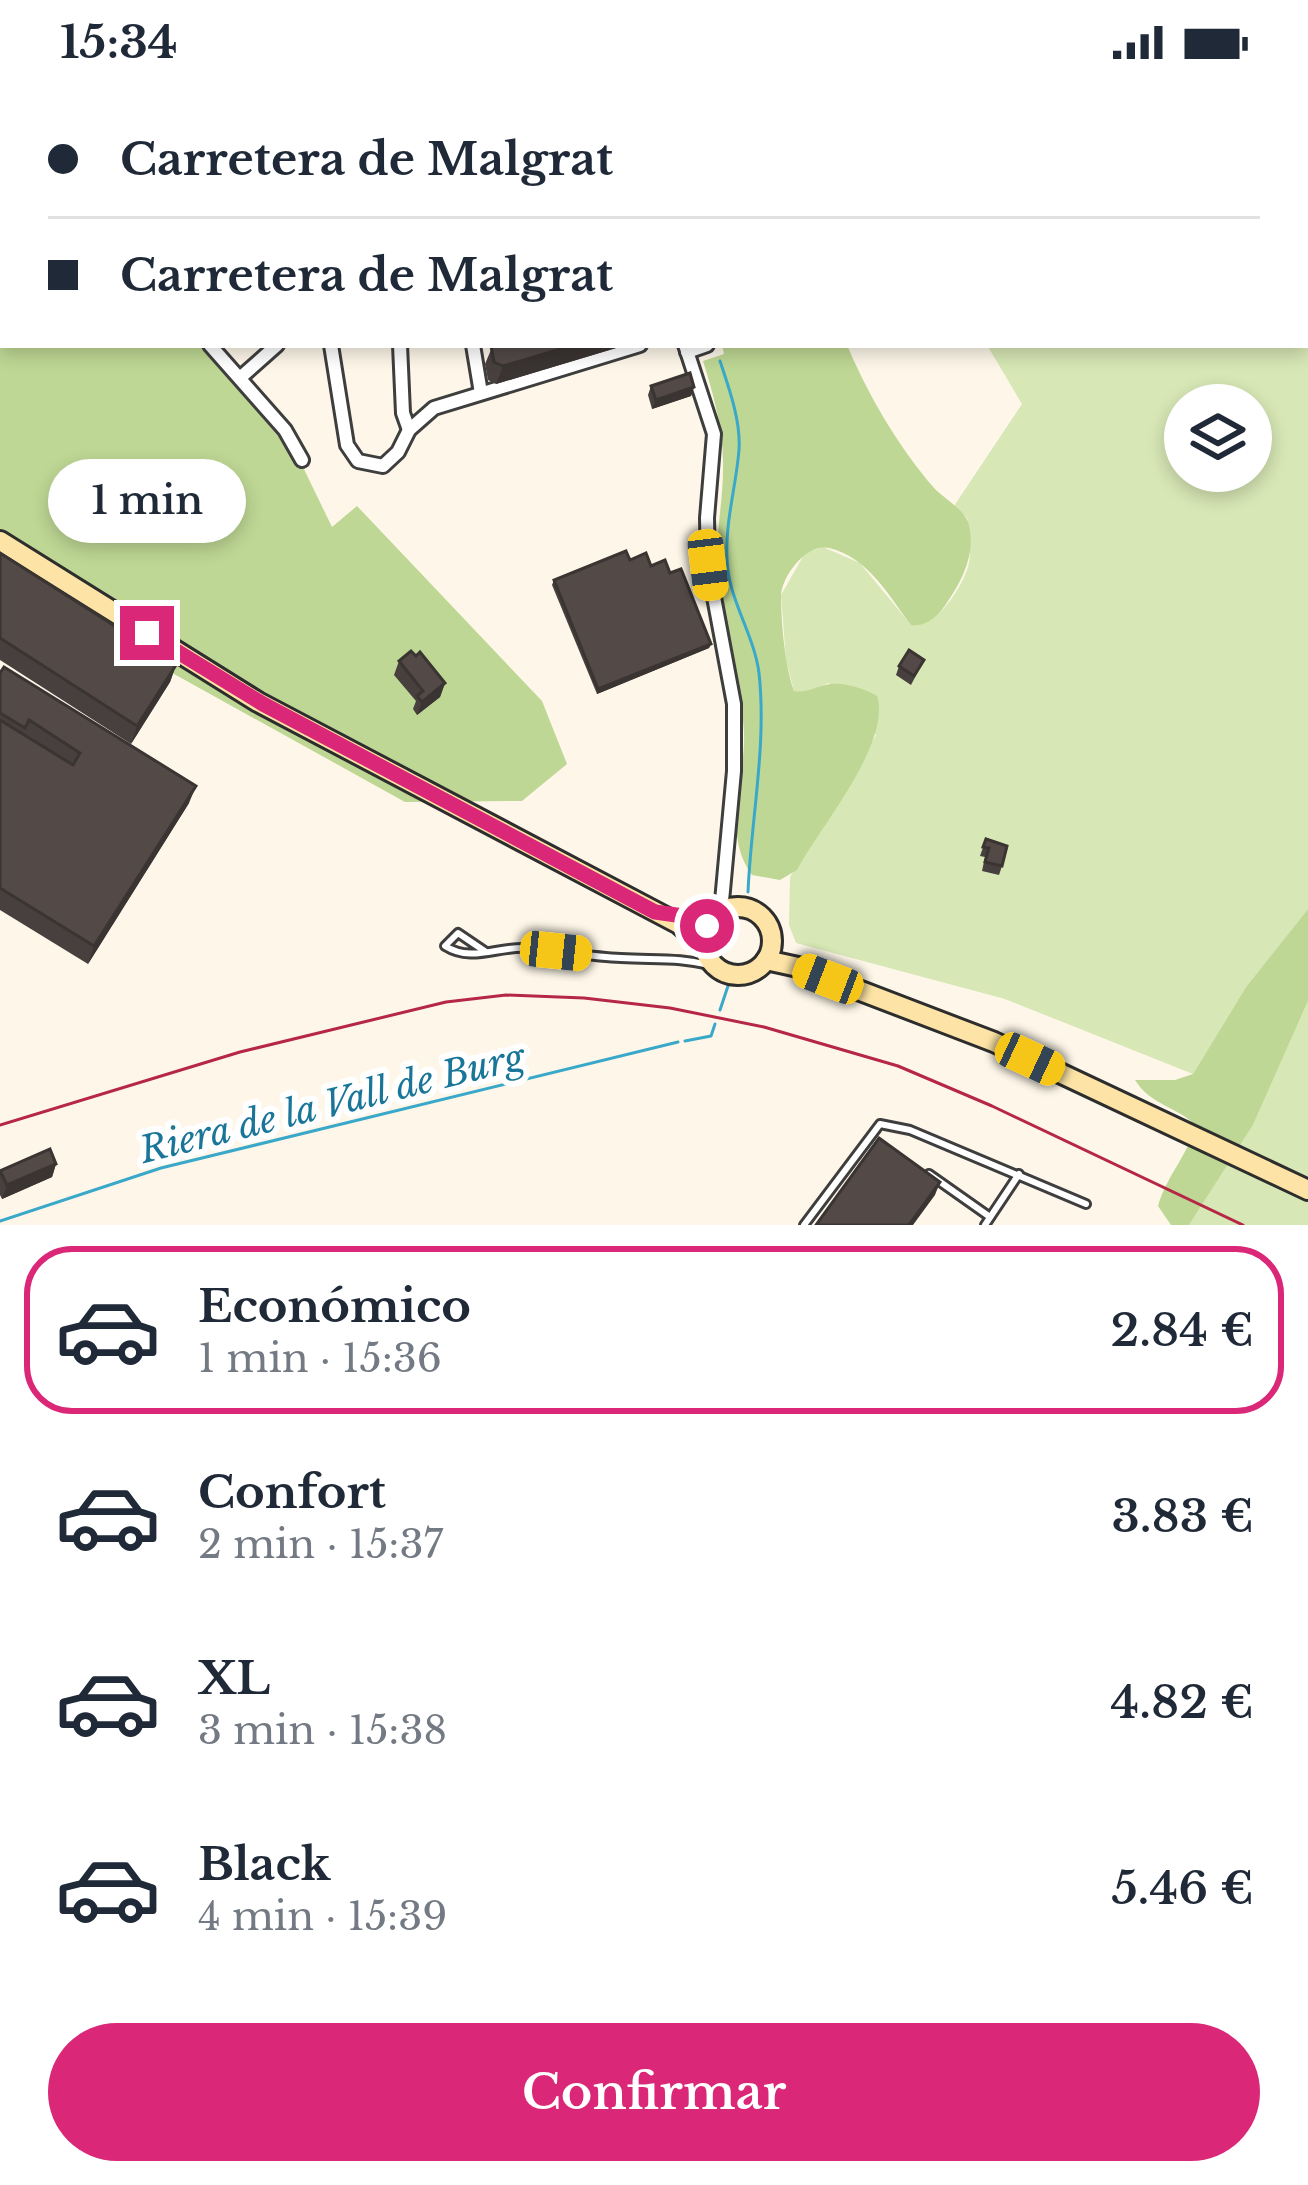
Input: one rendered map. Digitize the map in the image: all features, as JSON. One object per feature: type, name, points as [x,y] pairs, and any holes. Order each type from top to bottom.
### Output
[{"type":"street","points":[[213,348],[285,430],[302,460]]},
{"type":"street","points":[[241,377],[274,348]]},
{"type":"street","points":[[331,348],[347,445],[358,461],[382,466],[434,408],[630,348]]},
{"type":"street","points":[[400,348],[403,413],[410,430]]},
{"type":"street","points":[[474,348],[481,393]]},
{"type":"street","points":[[686,348],[714,434],[708,565],[734,704],[722,913],[704,947]]},
{"type":"street","points":[[0,541],[258,702],[655,912],[679,924],[704,947],[715,966],[741,975],[752,972],[769,952],[764,920],[748,909],[655,912]]},
{"type":"street","points":[[769,952],[994,1042],[1308,1190]]},
{"type":"lane","points":[[486,952],[458,933],[445,946],[472,956],[522,948],[623,958],[680,957],[715,966]]},
{"type":"lane","points":[[804,1225],[880,1124],[910,1130],[1086,1204]]},
{"type":"lane","points":[[872,1135],[889,1147]]},
{"type":"lane","points":[[922,1170],[988,1221],[1019,1174]]},
{"type":"green space","points":[[0,348],[213,348],[285,430],[332,527],[357,506],[542,701],[567,764],[522,801],[405,802],[147,659],[0,561]]},
{"type":"green space","points":[[723,348],[848,348],[897,439],[935,489],[962,513],[970,533],[970,554],[959,583],[941,611],[923,624],[911,625],[866,569],[829,548],[804,555],[786,579],[782,618],[794,691],[831,684],[859,688],[877,696],[879,715],[851,785],[797,870],[780,880],[752,875],[743,859],[736,824],[744,732],[718,569],[722,441],[703,361],[724,354]]},
{"type":"green space","points":[[989,348],[1308,348],[1308,909],[1246,987],[1193,1074],[1005,999],[796,943],[789,925],[790,877],[876,735],[829,683],[803,693],[794,691],[786,660],[781,595],[805,553],[823,547],[860,563],[911,625],[930,620],[954,596],[968,567],[967,518],[954,506],[1022,404]]},
{"type":"green space","points":[[1308,909],[1308,1001],[1253,1125],[1189,1225],[1171,1225],[1158,1206],[1196,1126],[1135,1080],[1175,1080],[1193,1074],[1246,987]]},
{"type":"green space","points":[[1308,1001],[1308,1225],[1189,1225],[1253,1125]]},
{"type":"building","points":[[491,348],[564,348],[503,366],[494,362]]},
{"type":"building","points":[[690,373],[694,387],[656,400],[651,386]]},
{"type":"building","points":[[626,551],[630,560],[646,553],[651,566],[665,560],[670,573],[681,569],[711,644],[598,689],[554,580]]},
{"type":"building","points":[[0,553],[176,665],[137,726],[0,638]]},
{"type":"building","points":[[909,650],[924,660],[914,676],[899,666]]},
{"type":"building","points":[[411,651],[416,656],[420,652],[445,683],[422,702],[417,696],[423,691],[399,661]]},
{"type":"building","points":[[4,667],[196,786],[94,946],[0,888],[0,720],[73,765],[80,753],[29,720],[25,728],[0,713]]},
{"type":"building","points":[[986,839],[1007,846],[1002,866],[985,862]]},
{"type":"building","points":[[879,1138],[940,1182],[909,1225],[816,1225]]},
{"type":"building","points":[[50,1149],[56,1164],[7,1185],[0,1171]]},
{"type":"waterway","name":"Riera de la Vall de Burg","points":[[720,361],[739,439],[728,574],[756,659],[761,700],[748,892]]},
{"type":"waterway","name":"Riera de la Vall de Burg","points":[[720,1010],[728,986]]},
{"type":"waterway","name":"Riera de la Vall de Burg","points":[[685,1041],[711,1036],[715,1024]]},
{"type":"waterway","name":"Riera de la Vall de Burg","points":[[0,1221],[161,1168],[678,1042]]},
{"type":"railway","points":[[0,1125],[240,1052],[446,1002],[506,995],[584,998],[670,1008],[764,1027],[898,1066],[1243,1225]]},
{"type":"route","points":[[147,633],[263,704],[655,912],[712,920],[707,926]]}]
